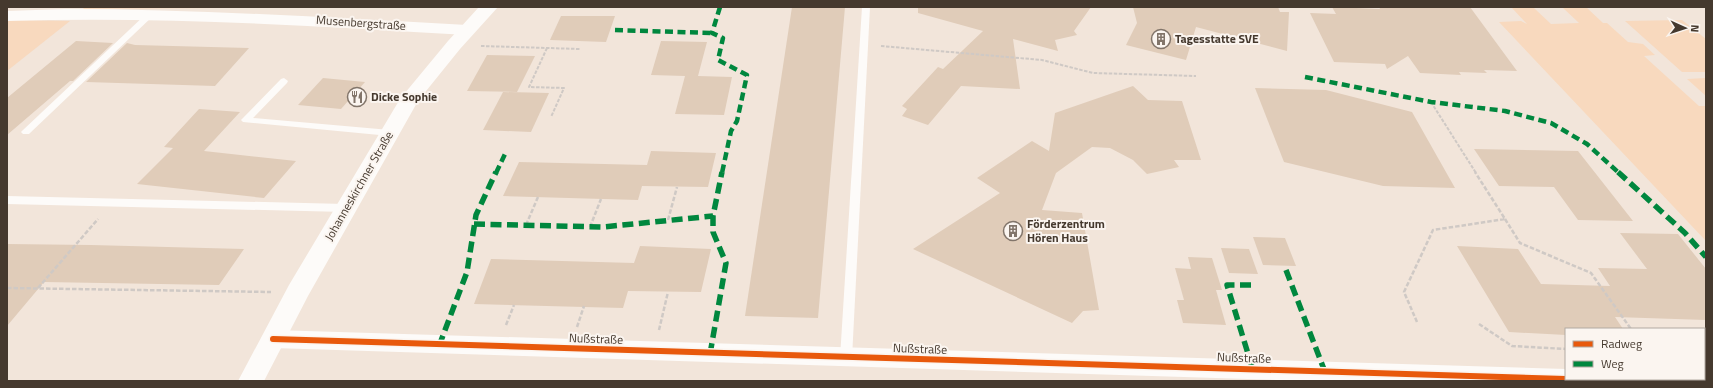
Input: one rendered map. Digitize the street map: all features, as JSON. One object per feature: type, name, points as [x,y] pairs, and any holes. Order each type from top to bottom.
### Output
[{"type":"street","points":[[241,7],[254,17]]},
{"type":"street","name":"Johanneskirchner Straße","points":[[250,381],[345,208],[390,133],[423,82],[467,30],[489,7]]},
{"type":"street","name":"Musenbergstraße","points":[[7,16],[37,11],[149,16],[254,17],[467,30]]},
{"type":"street","name":"Nußstraße","points":[[273,339],[846,358],[1565,379]]},
{"type":"street","name":"Nußstraße","points":[[1602,380],[1636,381]]},
{"type":"lane","points":[[846,358],[866,7]]},
{"type":"lane","points":[[26,132],[149,16]]},
{"type":"lane","points":[[284,81],[246,120],[390,133]]},
{"type":"lane","points":[[7,200],[345,208]]},
{"type":"path","points":[[864,46],[941,50],[1042,60],[1093,73],[1196,76]]},
{"type":"path","points":[[547,48],[529,87],[564,88],[551,117]]},
{"type":"path","points":[[1431,102],[1520,243],[1591,273],[1630,328]]},
{"type":"path","points":[[668,220],[677,187]]},
{"type":"path","points":[[526,225],[538,197]]},
{"type":"path","points":[[590,227],[600,199]]},
{"type":"path","points":[[38,288],[112,203]]},
{"type":"path","points":[[1417,322],[1404,292],[1432,230],[1505,219]]},
{"type":"path","points":[[7,288],[298,292]]},
{"type":"path","points":[[653,352],[668,292]]},
{"type":"path","points":[[1479,324],[1512,346],[1565,349]]},
{"type":"shaded area","points":[[85,7],[222,7],[223,8],[83,9]]},
{"type":"shaded area","points":[[1562,7],[1586,7],[1603,23],[1607,23],[1628,42],[1643,44],[1655,55],[1644,56],[1699,106],[1706,106],[1706,241],[1499,22],[1521,21],[1527,24],[1512,8],[1534,8],[1551,24],[1579,23]]},
{"type":"shaded area","points":[[7,20],[70,21],[7,71]]},
{"type":"shaded area","points":[[1682,20],[1706,39],[1706,72],[1682,72],[1625,21]]},
{"type":"shaded area","points":[[1705,78],[1706,96],[1687,79]]},
{"type":"building","points":[[792,7],[845,7],[818,318],[745,316]]},
{"type":"building","points":[[918,7],[1091,7],[1074,31],[1077,35],[1055,40],[1058,51],[1013,39],[1020,89],[961,86],[928,125],[902,116],[907,109],[902,106],[938,67],[943,69],[983,31],[918,13]]},
{"type":"building","name":"Tagesstatte SVE","points":[[1133,7],[1278,7],[1280,12],[1289,12],[1287,51],[1196,27],[1186,60],[1126,45],[1137,23]]},
{"type":"building","points":[[1332,7],[1380,9],[1379,7],[1470,7],[1517,71],[1484,70],[1487,73],[1459,72],[1461,75],[1420,73],[1408,56],[1387,69],[1385,64],[1334,62],[1310,13],[1336,14]]},
{"type":"building","points":[[561,16],[615,16],[606,42],[550,40]]},
{"type":"building","points":[[76,41],[113,43],[73,81],[70,81],[7,135],[7,98]]},
{"type":"building","points":[[661,41],[707,42],[698,76],[732,77],[724,115],[675,114],[685,76],[651,75]]},
{"type":"building","points":[[127,43],[135,45],[249,48],[215,86],[86,82]]},
{"type":"building","points":[[487,55],[535,56],[517,92],[467,91]]},
{"type":"building","points":[[323,78],[365,82],[341,109],[298,105]]},
{"type":"building","name":"Förderzentrum Hören Haus","points":[[1133,86],[1148,100],[1182,101],[1201,160],[1174,160],[1179,167],[1147,174],[1133,160],[1110,148],[1092,147],[1056,173],[1042,210],[1082,213],[1099,310],[1083,311],[1072,323],[913,249],[1000,193],[977,178],[1032,141],[1049,151],[1055,113]]},
{"type":"building","points":[[1255,88],[1326,90],[1412,112],[1455,188],[1383,186],[1284,162]]},
{"type":"building","points":[[503,92],[549,93],[531,132],[483,130]]},
{"type":"building","points":[[199,109],[240,112],[204,151],[296,161],[264,198],[137,184],[173,148],[164,147]]},
{"type":"building","points":[[1474,149],[1578,151],[1633,221],[1578,220],[1554,187],[1499,186]]},
{"type":"building","points":[[651,151],[716,153],[708,187],[642,186],[638,200],[503,196],[519,162],[647,165]]},
{"type":"building","points":[[1620,233],[1678,234],[1706,269],[1706,320],[1615,317],[1622,328],[1565,328],[1565,335],[1509,332],[1457,246],[1518,249],[1541,284],[1610,286],[1598,268],[1647,269]]},
{"type":"building","points":[[1253,237],[1285,238],[1296,266],[1263,265]]},
{"type":"building","points":[[7,244],[244,249],[219,285],[44,282],[7,326]]},
{"type":"building","points":[[640,246],[711,249],[701,292],[628,291],[623,308],[474,304],[491,259],[634,263]]},
{"type":"building","points":[[1221,248],[1249,249],[1258,274],[1229,273]]},
{"type":"building","points":[[1188,257],[1212,258],[1222,290],[1216,290],[1226,325],[1183,323],[1177,300],[1184,300],[1175,268],[1191,269]]},
{"type":"marked path","points":[[710,354],[726,263],[713,232],[713,216],[731,131],[737,121],[747,75],[718,60],[723,38],[712,33],[720,7]]},
{"type":"marked path","points":[[615,30],[712,33]]},
{"type":"marked path","points":[[1305,77],[1431,102],[1505,111],[1551,123],[1587,144],[1685,233],[1706,257]]},
{"type":"marked path","points":[[439,346],[467,272],[476,215],[505,154]]},
{"type":"marked path","points":[[474,224],[603,227],[713,216]]},
{"type":"marked path","points":[[1286,270],[1325,372]]},
{"type":"marked path","points":[[1251,285],[1227,285],[1253,370]]},
{"type":"cycle path","points":[[273,339],[1565,379]]},
{"type":"place","name":"Tagesstatte SVE","points":[[1161,39]]},
{"type":"place","name":"Dicke Sophie","points":[[357,97]]},
{"type":"place","name":"Förderzentrum Hören Haus","points":[[1013,231]]}]
